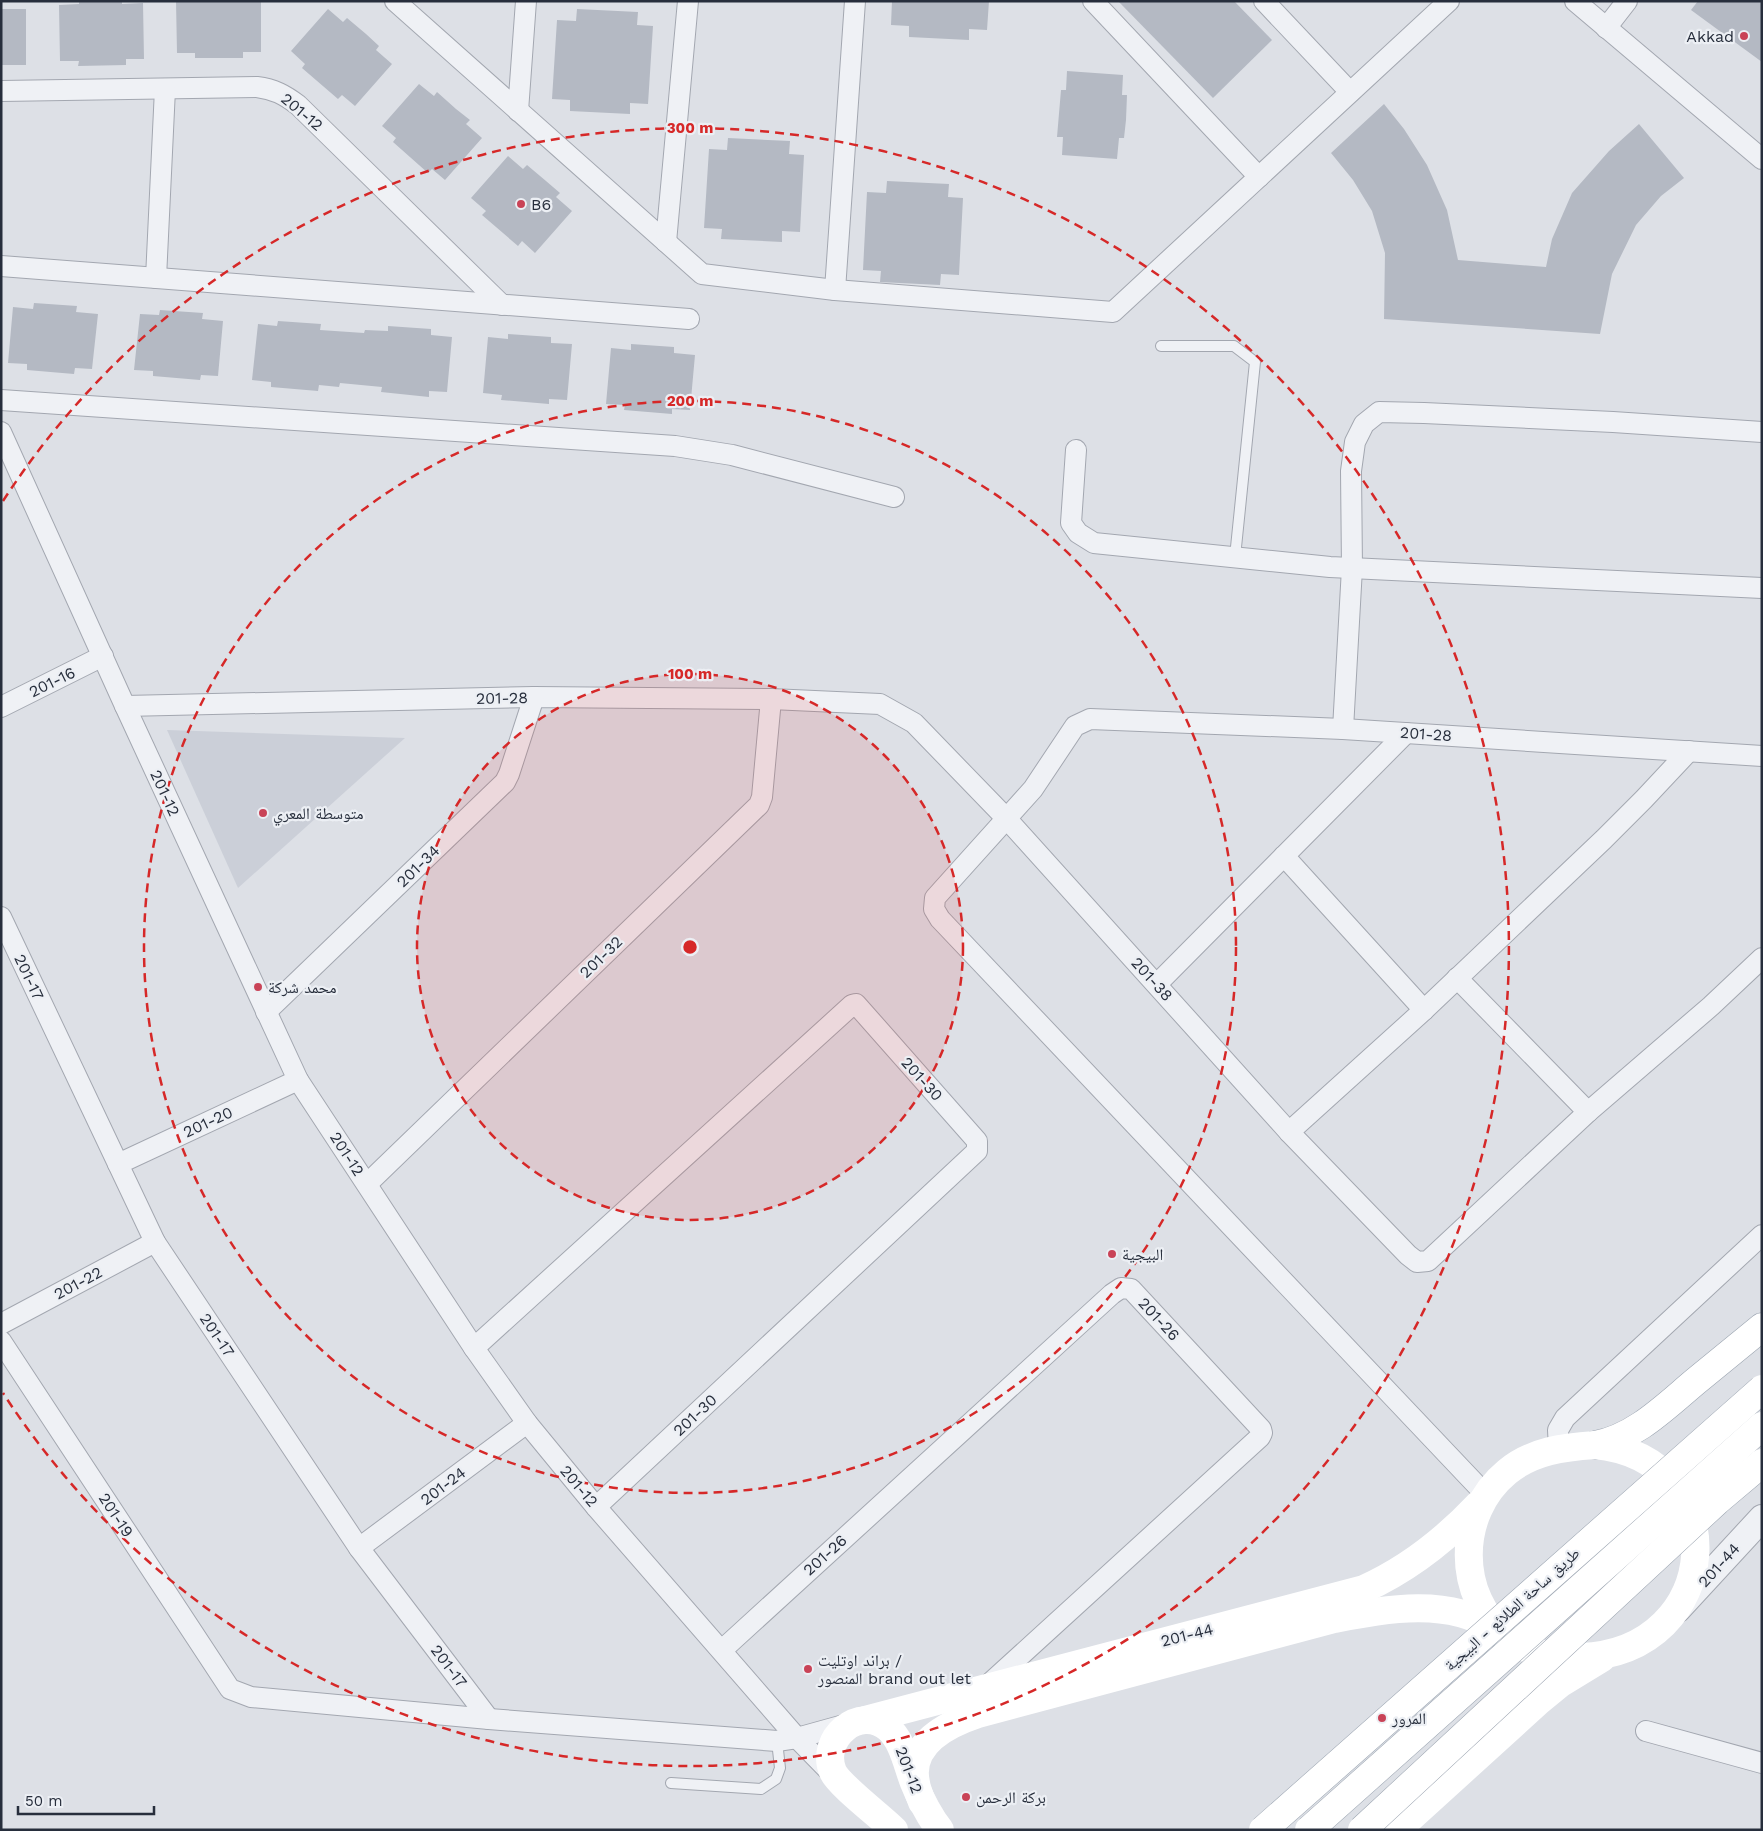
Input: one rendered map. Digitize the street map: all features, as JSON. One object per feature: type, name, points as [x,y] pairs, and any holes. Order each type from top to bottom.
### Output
[{"type":"main road","points":[[1595,1445],[1607,1443],[1636,1428],[1677,1398],[1762,1327]]},
{"type":"main road","name":"طريق ساحة الطلائع - البيجية","points":[[1263,1830],[1762,1389]]},
{"type":"main road","name":"طريق ساحة الطلائع - البيجية","points":[[1309,1830],[1762,1426]]},
{"type":"main road","name":"201-44","points":[[859,1721],[1364,1589],[1392,1574],[1436,1543],[1464,1520],[1496,1482],[1514,1467],[1537,1455],[1559,1448],[1595,1445]]},
{"type":"main road","points":[[1397,1830],[1546,1695],[1584,1668],[1634,1646],[1664,1625],[1676,1612],[1691,1581],[1695,1566],[1696,1548],[1690,1514],[1669,1480],[1650,1461],[1623,1449],[1595,1445]]},
{"type":"main road","points":[[1362,1830],[1710,1508],[1762,1463]]},
{"type":"main road","points":[[1485,1497],[1470,1532],[1468,1568],[1479,1603],[1501,1632]]},
{"type":"main road","points":[[922,1802],[916,1782],[917,1760],[924,1746],[949,1725],[978,1714],[1334,1619],[1359,1614],[1410,1609],[1453,1610],[1472,1615],[1531,1652],[1562,1657],[1592,1657],[1618,1652]]},
{"type":"main road","name":"201-12","points":[[894,1830],[880,1820],[841,1783],[834,1773],[830,1761],[830,1749],[835,1738],[843,1728],[859,1721],[881,1724],[894,1734],[900,1744],[922,1802],[940,1830]]},
{"type":"street","points":[[395,1],[702,274],[835,290],[1113,312],[1449,1]]},
{"type":"street","points":[[518,111],[526,1]]},
{"type":"street","points":[[666,242],[688,1]]},
{"type":"street","points":[[835,290],[855,1]]},
{"type":"street","points":[[1093,1],[1259,177]]},
{"type":"street","points":[[1264,1],[1350,92]]},
{"type":"street","points":[[1575,1],[1761,156]]},
{"type":"street","points":[[1606,28],[1626,1]]},
{"type":"street","points":[[156,278],[165,89]]},
{"type":"street","name":"201-12","points":[[1,91],[271,89],[298,105],[502,305]]},
{"type":"street","points":[[1,266],[689,319]]},
{"type":"street","points":[[1,400],[674,446],[732,454],[894,498]]},
{"type":"street","points":[[1343,729],[1352,568],[1352,471],[1355,442],[1364,424],[1379,412],[1424,412],[1762,432]]},
{"type":"street","name":"201-12","points":[[1,432],[298,1080],[474,1348],[527,1423],[596,1507],[797,1738],[841,1783]]},
{"type":"street","points":[[1076,450],[1071,523],[1078,533],[1094,543],[1352,568],[1762,588]]},
{"type":"street","name":"201-16","points":[[1,707],[103,656]]},
{"type":"street","name":"201-28","points":[[125,706],[534,697],[772,699],[880,704]]},
{"type":"street","name":"201-34","points":[[266,1012],[505,782],[510,774],[534,697]]},
{"type":"street","name":"201-32","points":[[367,1184],[759,805],[762,798],[772,699]]},
{"type":"street","name":"201-38","points":[[880,704],[914,723],[1006,818],[1289,1132],[1408,1255],[1417,1262],[1428,1261],[1588,1112]]},
{"type":"street","name":"201-28","points":[[1006,818],[1041,778],[1076,726],[1090,719],[1343,729],[1762,756]]},
{"type":"street","points":[[1157,984],[1406,733]]},
{"type":"street","points":[[1289,1132],[1424,1010],[1644,799],[1689,751]]},
{"type":"street","points":[[1006,818],[938,893],[934,903],[936,914],[1485,1497]]},
{"type":"street","points":[[1284,856],[1424,1010]]},
{"type":"street","name":"201-17","points":[[1,917],[155,1242],[360,1548],[489,1719]]},
{"type":"street","points":[[1457,978],[1588,1112],[1758,968]]},
{"type":"street","name":"201-30","points":[[474,1348],[852,1005],[856,1004],[977,1140],[977,1151],[596,1507]]},
{"type":"street","name":"201-20","points":[[118,1164],[298,1080]]},
{"type":"street","points":[[1559,1448],[1558,1430],[1565,1418],[1762,1235]]},
{"type":"street","name":"201-22","points":[[1,1324],[155,1242]]},
{"type":"street","name":"201-26","points":[[722,1650],[1112,1294],[1121,1288],[1131,1289],[1261,1429],[1262,1433],[1260,1438],[986,1687]]},
{"type":"street","name":"201-19","points":[[1,1341],[230,1689],[251,1697],[489,1719]]},
{"type":"street","name":"201-24","points":[[360,1548],[527,1423]]},
{"type":"street","points":[[1669,1480],[1686,1491],[1693,1490],[1739,1464],[1745,1463],[1762,1468]]},
{"type":"street","name":"201-44","points":[[1676,1612],[1762,1518]]},
{"type":"street","points":[[489,1719],[777,1741],[797,1738],[859,1721]]},
{"type":"street","points":[[1646,1731],[1762,1763]]},
{"type":"lane","points":[[1161,346],[1234,346],[1254,362],[1235,557]]},
{"type":"lane","points":[[671,1783],[761,1788],[776,1778],[780,1768],[777,1741]]},
{"type":"shaded area","name":"متوسطة المعري","points":[[167,730],[405,738],[238,888]]},
{"type":"building","points":[[79,1],[122,1],[122,4],[143,3],[144,59],[126,59],[126,65],[78,66],[79,61],[60,61],[59,5],[79,4]]},
{"type":"building","points":[[176,1],[261,1],[261,52],[243,52],[243,58],[195,58],[195,53],[177,53]]},
{"type":"building","points":[[892,1],[989,1],[987,30],[969,29],[969,40],[909,37],[909,26],[891,25]]},
{"type":"building","points":[[1118,1],[1234,1],[1272,40],[1213,98]]},
{"type":"building","name":"Akkad","points":[[1698,1],[1762,1],[1762,62],[1691,10]]},
{"type":"building","points":[[1,9],[26,9],[26,65],[1,65]]},
{"type":"building","points":[[328,9],[343,22],[347,18],[366,34],[379,46],[376,50],[392,64],[355,106],[342,95],[338,99],[302,68],[305,64],[291,51]]},
{"type":"building","points":[[577,9],[638,12],[637,25],[653,26],[648,104],[630,103],[630,114],[570,111],[570,100],[552,99],[557,20],[576,21]]},
{"type":"building","points":[[1067,71],[1123,75],[1122,95],[1127,95],[1126,120],[1124,138],[1119,138],[1117,159],[1062,155],[1063,137],[1057,137],[1061,90],[1066,90]]},
{"type":"building","points":[[419,84],[434,96],[437,92],[470,120],[466,124],[482,138],[445,180],[432,169],[428,173],[393,142],[396,138],[382,126]]},
{"type":"building","points":[[1384,104],[1404,129],[1427,165],[1447,210],[1458,260],[1546,267],[1552,239],[1572,193],[1609,151],[1639,124],[1684,178],[1661,196],[1636,225],[1612,274],[1600,334],[1384,319],[1385,253],[1372,211],[1353,180],[1331,153]]},
{"type":"building","points":[[728,138],[790,141],[789,154],[804,155],[800,232],[782,231],[782,242],[721,239],[722,229],[704,228],[709,149],[727,150]]},
{"type":"building","name":"B6","points":[[508,156],[523,169],[527,165],[560,193],[556,197],[572,211],[535,253],[522,241],[518,246],[482,215],[486,211],[471,198]]},
{"type":"building","points":[[887,181],[949,184],[948,197],[963,198],[959,275],[941,274],[940,285],[880,282],[881,271],[863,270],[867,192],[886,193]]},
{"type":"building","points":[[34,303],[77,306],[76,312],[98,314],[92,369],[75,368],[74,374],[27,370],[27,364],[8,363],[13,307],[33,309]]},
{"type":"building","points":[[160,310],[203,313],[202,319],[223,321],[218,376],[201,375],[200,380],[153,376],[153,371],[134,370],[140,314],[159,315]]},
{"type":"building","points":[[278,321],[321,324],[320,330],[364,333],[365,330],[388,331],[388,326],[431,329],[431,335],[452,337],[447,392],[429,391],[429,397],[381,392],[382,387],[340,383],[339,387],[319,385],[318,391],[271,387],[271,382],[252,380],[258,324],[277,326]]},
{"type":"building","points":[[508,334],[551,337],[551,343],[572,344],[567,400],[549,399],[549,404],[501,400],[502,395],[483,393],[488,337],[508,339]]},
{"type":"building","points":[[631,344],[674,347],[674,353],[695,355],[690,410],[672,409],[672,414],[624,410],[625,405],[606,404],[611,348],[631,350]]},
{"type":"place","name":"Akkad","points":[[1744,36]]},
{"type":"place","name":"B6","points":[[521,204]]},
{"type":"place","name":"متوسطة المعري","points":[[263,813]]},
{"type":"place","name":"محمد شركة","points":[[258,987]]},
{"type":"place","name":"البيجية","points":[[1112,1254]]},
{"type":"place","name":"براند اوتليت / المنصور brand out let","points":[[808,1669]]},
{"type":"place","name":"المرور","points":[[1382,1718]]},
{"type":"place","name":"بركة الرحمن","points":[[966,1797]]}]
